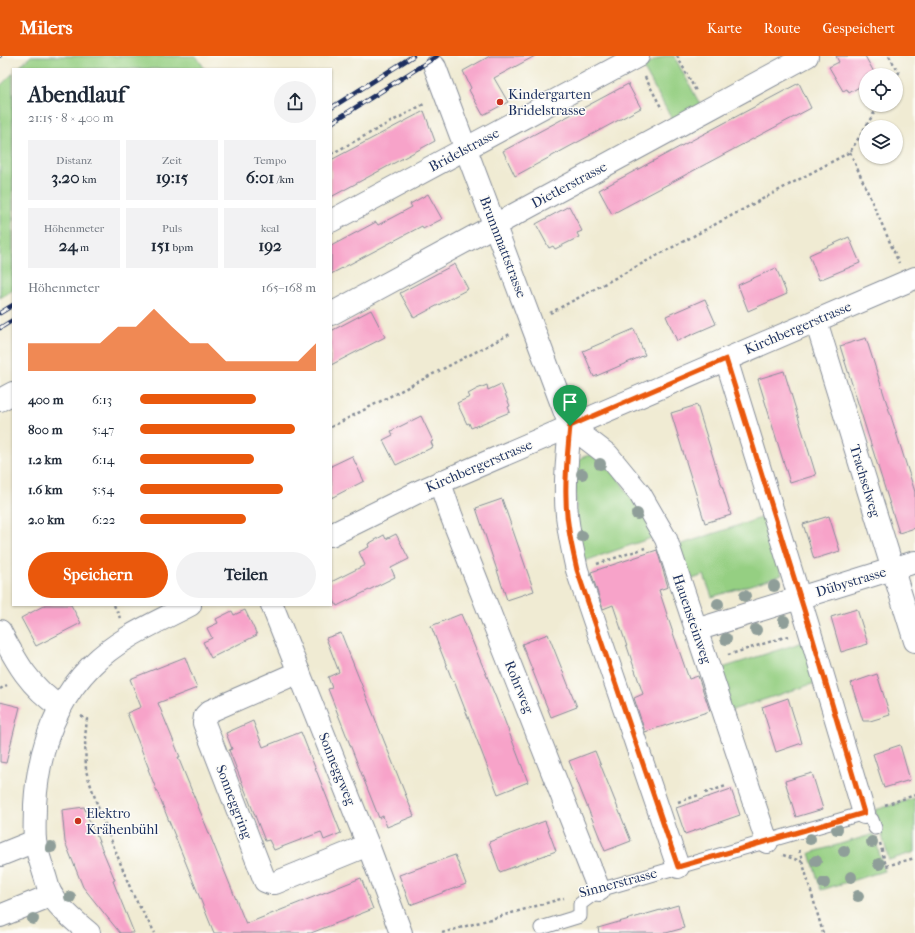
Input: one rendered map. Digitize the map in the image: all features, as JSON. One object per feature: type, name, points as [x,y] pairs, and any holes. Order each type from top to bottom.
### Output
[{"type":"street","name":"Dietlerstrasse","points":[[332,313],[807,56]]},
{"type":"street","name":"Bridelstrasse","points":[[332,220],[636,57]]},
{"type":"street","name":"Brunnmattstrasse","points":[[435,68],[570,426]]},
{"type":"street","name":"Kirchbergerstrasse","points":[[332,535],[440,483],[816,321],[908,274]]},
{"type":"street","name":"Trachselweg","points":[[816,321],[915,641]]},
{"type":"street","points":[[726,359],[869,821]]},
{"type":"street","points":[[0,400],[12,394]]},
{"type":"street","points":[[570,426],[566,498],[569,531],[577,570],[678,867]]},
{"type":"street","name":"Hauensteinweg","points":[[570,426],[608,455],[640,494],[666,541],[767,842]]},
{"type":"street","name":"Rohrweg","points":[[440,483],[454,523],[599,890]]},
{"type":"street","name":"Dübystrasse","points":[[696,630],[915,562]]},
{"type":"street","points":[[88,933],[52,895],[35,841],[36,798],[43,750],[60,707],[83,674],[111,648],[135,633],[188,606]]},
{"type":"street","name":"Sonneggweg","points":[[272,606],[368,845],[401,933]]},
{"type":"street","points":[[0,631],[25,674],[38,690],[60,707]]},
{"type":"street","name":"Sonneggring","points":[[299,672],[210,711],[205,716],[204,723],[265,881],[270,883],[274,882],[368,845]]},
{"type":"street","points":[[0,855],[35,841]]},
{"type":"street","points":[[0,916],[52,895]]},
{"type":"lane","name":"Sinnerstrasse","points":[[599,890],[767,842],[869,821]]},
{"type":"lane","points":[[541,928],[580,916],[580,904],[599,890]]},
{"type":"path","points":[[677,56],[697,93]]},
{"type":"path","points":[[890,56],[896,68]]},
{"type":"path","points":[[636,57],[663,111]]},
{"type":"path","points":[[332,153],[421,105]]},
{"type":"path","points":[[332,426],[531,323],[850,152],[875,112]]},
{"type":"path","points":[[850,152],[908,274]]},
{"type":"path","points":[[577,570],[666,541]]},
{"type":"path","points":[[114,606],[121,619]]},
{"type":"path","points":[[707,662],[810,629]]},
{"type":"path","points":[[60,707],[87,719],[85,738],[86,770],[98,807],[133,895],[155,933]]},
{"type":"path","points":[[915,796],[873,808],[869,821],[886,866],[915,858]]},
{"type":"path","points":[[799,850],[824,933]]},
{"type":"path","name":"Sinnerstrasse","points":[[442,933],[576,895],[599,890]]},
{"type":"green space","points":[[31,56],[196,56],[204,68],[18,68]]},
{"type":"green space","points":[[663,56],[674,56],[701,106],[673,121],[643,67]]},
{"type":"green space","points":[[12,74],[12,291],[0,298],[0,86]]},
{"type":"green space","points":[[591,455],[615,474],[657,536],[582,562],[577,544],[575,464],[582,457]]},
{"type":"green space","points":[[764,517],[782,575],[712,597],[704,575],[687,581],[676,546]]},
{"type":"green space","points":[[803,642],[815,683],[729,711],[716,670]]},
{"type":"green space","points":[[915,798],[915,852],[889,860],[875,810]]},
{"type":"green space","points":[[874,834],[884,871],[821,890],[810,853]]},
{"type":"building","points":[[490,56],[535,56],[494,78],[508,102],[483,115],[469,90],[471,88],[463,71]]},
{"type":"building","points":[[836,56],[865,56],[872,68],[859,68],[859,87],[849,93],[847,89],[843,91],[829,67],[839,62]]},
{"type":"building","points":[[799,83],[811,108],[612,214],[599,190]]},
{"type":"building","points":[[628,84],[641,108],[515,176],[503,151]]},
{"type":"building","points":[[424,111],[435,141],[332,196],[332,159]]},
{"type":"building","points":[[428,194],[442,219],[423,229],[422,226],[332,273],[332,245],[376,222],[378,225],[412,207],[410,204]]},
{"type":"building","points":[[569,206],[582,231],[577,233],[579,237],[555,249],[553,246],[549,248],[536,224]]},
{"type":"building","points":[[849,237],[860,263],[819,280],[809,255]]},
{"type":"building","points":[[455,264],[468,289],[414,318],[400,293]]},
{"type":"building","points":[[776,268],[787,294],[748,311],[738,285]]},
{"type":"building","points":[[705,299],[716,324],[677,341],[666,316]]},
{"type":"building","points":[[371,310],[385,337],[332,364],[332,330]]},
{"type":"building","points":[[634,329],[645,355],[594,377],[583,351]]},
{"type":"building","points":[[866,338],[915,492],[915,528],[899,533],[840,346]]},
{"type":"building","points":[[784,371],[816,475],[790,483],[758,379]]},
{"type":"building","points":[[501,384],[510,406],[508,407],[510,412],[471,428],[469,423],[467,424],[457,403],[470,397],[468,394],[477,389],[487,385],[488,390]]},
{"type":"building","points":[[697,405],[731,515],[705,523],[671,413]]},
{"type":"building","points":[[421,416],[433,441],[431,442],[433,447],[396,465],[383,440],[393,435],[391,431]]},
{"type":"building","points":[[352,456],[364,481],[332,497],[332,466]]},
{"type":"building","points":[[502,499],[534,591],[507,600],[476,508]]},
{"type":"building","points":[[829,516],[840,551],[814,559],[803,524]]},
{"type":"building","points":[[396,534],[409,559],[391,568],[395,577],[337,606],[332,597],[332,582],[365,565],[359,552],[369,547],[368,544],[384,535],[386,539]]},
{"type":"building","points":[[657,550],[668,587],[659,590],[673,633],[689,679],[698,676],[710,711],[645,732],[634,698],[643,694],[613,605],[603,609],[591,572]]},
{"type":"building","points":[[43,606],[72,606],[81,623],[36,646],[21,618]]},
{"type":"building","points":[[857,609],[868,644],[841,652],[831,617]]},
{"type":"building","points":[[245,610],[257,635],[211,658],[203,642],[212,638],[207,628],[218,623],[216,619],[232,611],[234,615]]},
{"type":"building","points":[[461,614],[496,698],[528,782],[498,794],[431,626]]},
{"type":"building","points":[[341,633],[414,816],[387,827],[383,816],[379,818],[328,689],[332,688],[328,677],[339,672],[326,638]]},
{"type":"building","points":[[548,634],[577,707],[551,717],[522,644]]},
{"type":"building","points":[[185,657],[197,688],[158,703],[180,757],[178,757],[246,924],[361,878],[373,909],[311,933],[214,933],[127,713],[141,707],[130,679]]},
{"type":"building","points":[[877,674],[890,715],[870,721],[863,721],[851,683]]},
{"type":"building","points":[[788,698],[802,743],[776,752],[762,707]]},
{"type":"building","points":[[0,702],[20,707],[6,763],[0,762]]},
{"type":"building","points":[[253,721],[263,747],[301,732],[341,833],[324,840],[321,832],[274,850],[269,840],[265,841],[229,750],[232,749],[226,733]]},
{"type":"building","points":[[900,745],[910,780],[884,788],[873,754]]},
{"type":"building","points":[[595,751],[631,841],[605,851],[569,761]]},
{"type":"building","points":[[812,773],[823,809],[796,817],[785,781]]},
{"type":"building","points":[[731,789],[740,815],[685,834],[676,808]]},
{"type":"building","points":[[84,807],[115,880],[113,881],[134,933],[120,933],[83,887],[65,842],[62,810]]},
{"type":"building","points":[[545,821],[556,851],[500,872],[489,842]]},
{"type":"building","points":[[455,855],[466,884],[410,905],[399,875]]},
{"type":"building","points":[[678,905],[684,928],[666,933],[599,933],[598,928]]},
{"type":"railway","points":[[332,107],[413,56]]},
{"type":"railway","points":[[332,122],[437,56]]},
{"type":"railway","points":[[0,313],[12,306]]},
{"type":"railway","points":[[0,328],[12,321]]},
{"type":"place","name":"Kindergarten Bridelstrasse","points":[[500,102]]},
{"type":"place","name":"Elektro Krähenbühl","points":[[78,821]]},
{"type":"route","points":[[726,359],[799,598],[810,629],[864,813],[678,867],[577,570],[569,531],[566,498],[570,426],[726,359]]}]
